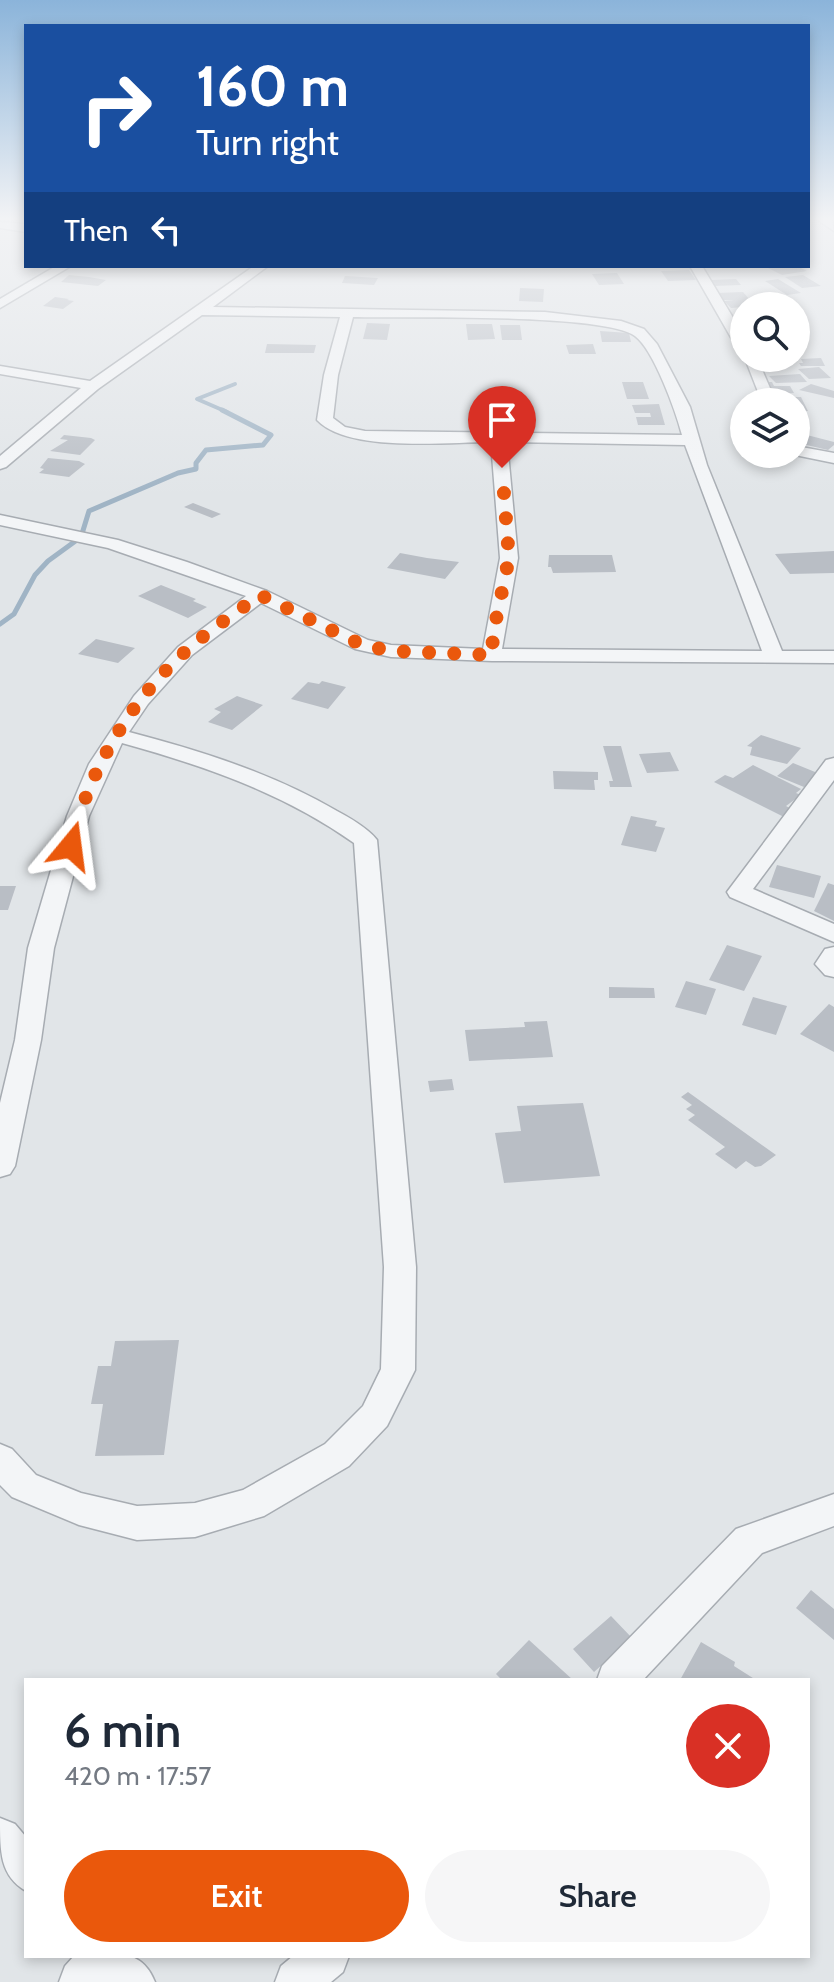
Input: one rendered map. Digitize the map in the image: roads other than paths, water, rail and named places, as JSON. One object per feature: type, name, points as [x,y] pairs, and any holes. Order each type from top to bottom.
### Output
[{"type":"street","points":[[0,464],[93,386],[199,312]]},
{"type":"street","points":[[348,312],[331,375],[325,420],[340,430],[365,436],[693,440]]},
{"type":"street","points":[[372,312],[545,316],[621,325],[639,332],[650,344],[682,407],[699,465],[774,656]]},
{"type":"street","points":[[0,370],[93,386]]},
{"type":"street","points":[[492,655],[493,634],[509,558],[499,438]]},
{"type":"street","points":[[810,454],[834,458]]},
{"type":"street","points":[[0,520],[112,544],[260,595],[362,645],[391,651],[492,655],[834,657]]},
{"type":"street","points":[[0,1166],[28,1040],[41,948],[78,816],[116,735],[141,700],[185,651],[260,595]]},
{"type":"street","points":[[0,1460],[24,1486],[79,1509],[137,1523],[195,1520],[251,1504],[337,1455],[375,1416],[398,1370],[400,1267],[365,840],[333,816],[296,796],[187,753],[116,735]]},
{"type":"street","points":[[834,765],[739,892],[834,934]]},
{"type":"street","points":[[834,955],[828,964],[834,969]]},
{"type":"street","points":[[618,1678],[749,1541],[834,1510]]},
{"type":"street","points":[[0,1839],[24,1868]]},
{"type":"street","points":[[297,1982],[325,1958]]},
{"type":"waterway","points":[[227,412],[197,399],[235,384]]},
{"type":"waterway","points":[[0,624],[14,614],[35,575],[48,561],[81,537],[89,511],[178,473],[196,469],[196,463],[206,450],[263,445],[271,435],[222,410]]}]
